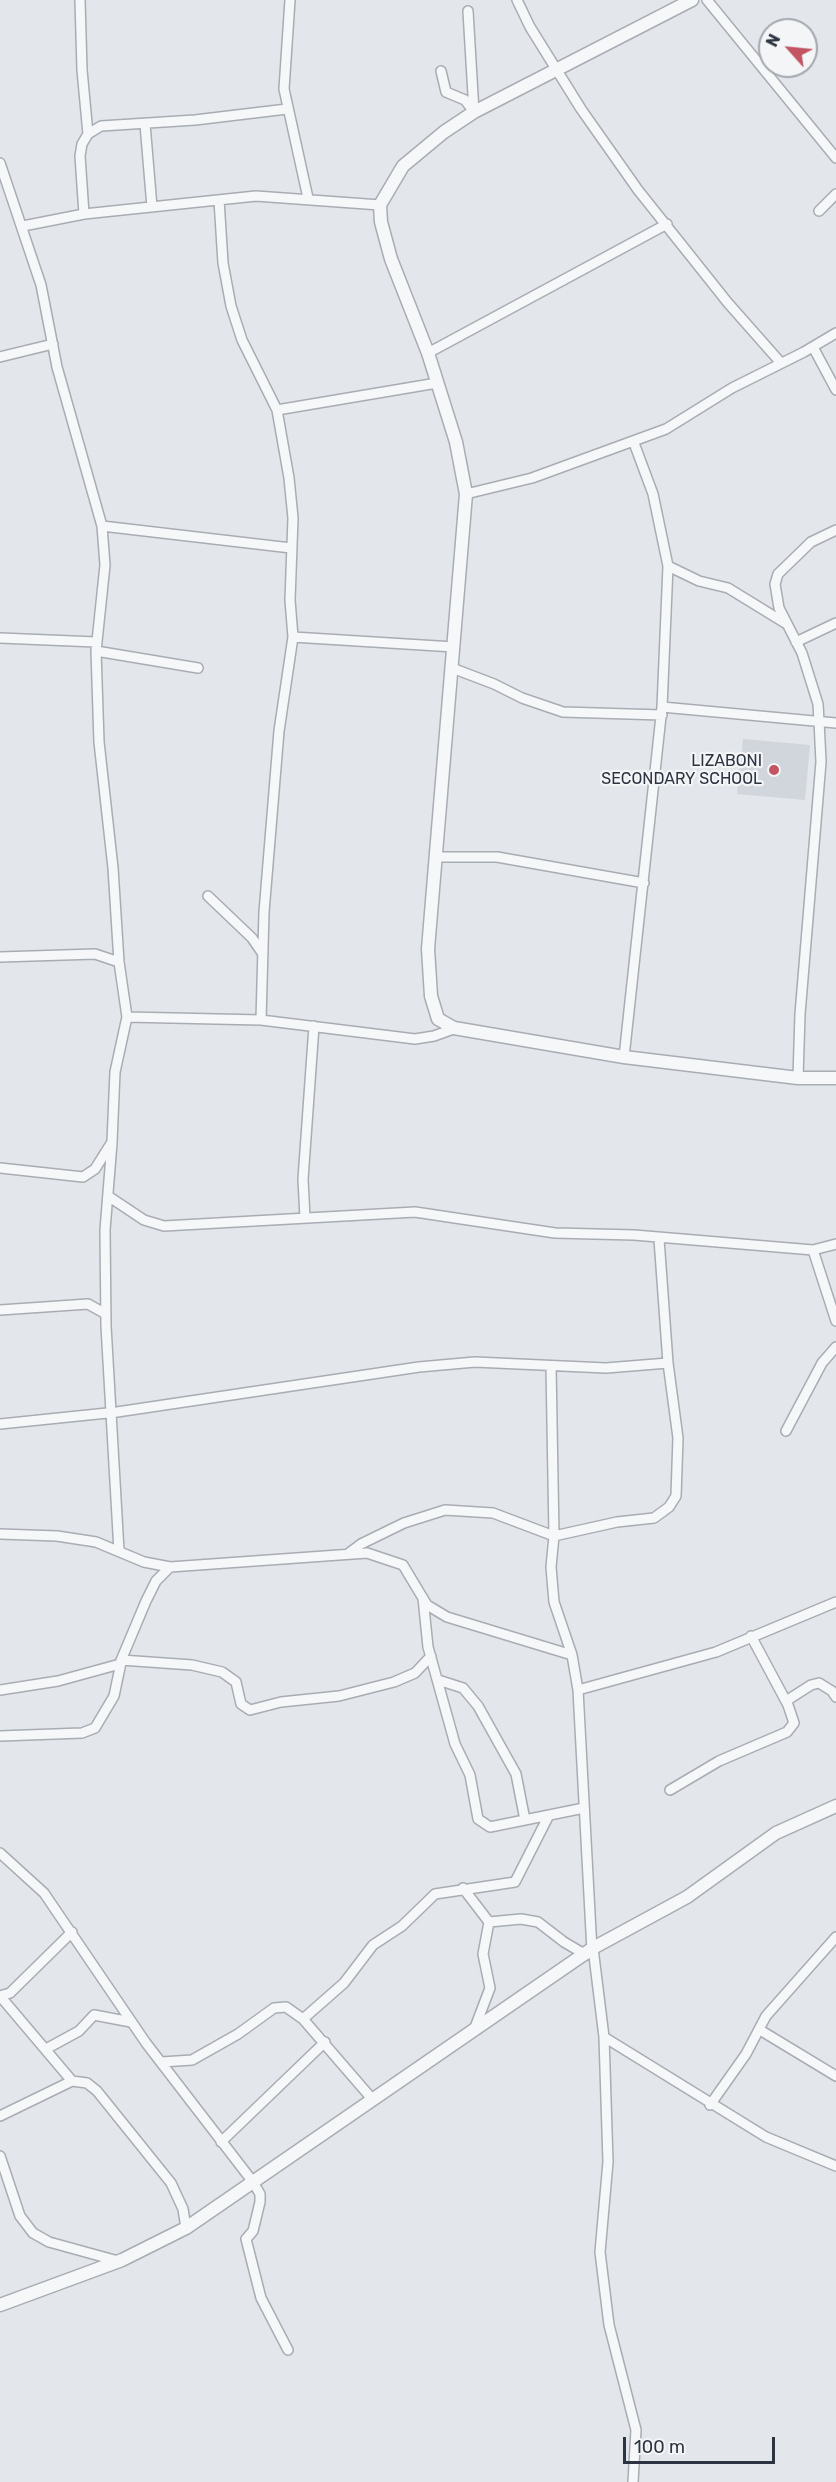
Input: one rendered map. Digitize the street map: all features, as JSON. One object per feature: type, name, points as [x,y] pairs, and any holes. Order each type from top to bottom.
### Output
[{"type":"street","points":[[80,0],[82,80],[88,134],[80,156],[84,214]]},
{"type":"street","points":[[290,0],[284,89],[308,198]]},
{"type":"street","points":[[517,0],[556,70],[612,154],[728,303],[781,363]]},
{"type":"street","points":[[707,0],[836,158]]},
{"type":"street","points":[[690,1],[474,112],[444,132],[403,166],[380,205],[381,222],[391,259],[428,353],[456,442],[466,494],[438,856],[428,949],[431,996],[438,1019],[456,1028],[624,1057],[798,1077],[836,1078]]},
{"type":"street","points":[[468,11],[474,112]]},
{"type":"street","points":[[441,70],[446,92],[465,100],[474,112]]},
{"type":"street","points":[[88,134],[101,126],[145,124],[287,109]]},
{"type":"street","points":[[145,124],[152,207]]},
{"type":"street","points":[[0,162],[41,285],[57,368],[102,526],[105,565],[96,646],[99,742],[113,868],[119,963],[127,1017],[115,1072],[105,1230],[109,1413],[120,1551]]},
{"type":"street","points":[[819,212],[836,194]]},
{"type":"street","points":[[23,226],[84,214],[256,196],[380,205]]},
{"type":"street","points":[[219,200],[223,263],[231,306],[242,340],[277,410],[289,478],[293,518],[291,548],[293,637],[279,731],[263,954],[261,1020]]},
{"type":"street","points":[[428,353],[667,224]]},
{"type":"street","points":[[466,494],[503,487],[634,443],[666,429],[732,388],[836,333]]},
{"type":"street","points":[[0,357],[53,344]]},
{"type":"street","points":[[813,347],[836,390]]},
{"type":"street","points":[[277,410],[438,383]]},
{"type":"street","points":[[624,1057],[662,711],[668,566],[653,494],[634,443]]},
{"type":"street","points":[[102,526],[291,548]]},
{"type":"street","points":[[798,1077],[800,1014],[821,762],[819,721],[814,691],[775,594],[778,574],[811,542],[836,530]]},
{"type":"street","points":[[668,566],[699,581],[728,588],[785,623]]},
{"type":"street","points":[[796,642],[836,623]]},
{"type":"street","points":[[293,637],[454,647]]},
{"type":"street","points":[[0,638],[96,646],[198,668]]},
{"type":"street","points":[[452,668],[494,684],[522,698],[563,712],[662,711],[836,723]]},
{"type":"street","points":[[438,856],[497,857],[644,883]]},
{"type":"street","points":[[208,896],[252,938],[263,954]]},
{"type":"street","points":[[0,957],[95,954],[119,963]]},
{"type":"street","points":[[127,1017],[261,1020],[415,1039],[434,1036],[456,1028]]},
{"type":"street","points":[[305,1218],[303,1179],[314,1026]]},
{"type":"street","points":[[0,1168],[83,1177],[96,1169],[112,1142]]},
{"type":"street","points":[[108,1196],[144,1220],[164,1226],[385,1211],[415,1212],[555,1233],[634,1235],[659,1239],[813,1250],[836,1244]]},
{"type":"street","points":[[349,1553],[373,1537],[404,1522],[445,1510],[493,1513],[555,1536],[617,1522],[654,1518],[669,1507],[676,1496],[678,1438],[668,1363],[659,1239]]},
{"type":"street","points":[[813,1250],[836,1321]]},
{"type":"street","points":[[0,1310],[88,1304],[106,1314]]},
{"type":"street","points":[[786,1431],[822,1363],[836,1347]]},
{"type":"street","points":[[0,1424],[109,1413],[419,1367],[475,1362],[606,1368],[668,1363]]},
{"type":"street","points":[[551,1365],[555,1536],[551,1567],[554,1602],[572,1655],[578,1690],[590,1951],[604,2037],[608,2162],[600,2252],[609,2325],[636,2430],[633,2482]]},
{"type":"street","points":[[0,1534],[57,1536],[96,1542],[144,1562],[170,1567],[367,1553],[403,1565],[433,1610],[447,1617],[572,1655]]},
{"type":"street","points":[[0,1736],[92,1730],[114,1696],[121,1662],[146,1601],[156,1581],[170,1567]]},
{"type":"street","points":[[423,1596],[424,1629],[457,1751],[470,1775],[478,1819],[490,1827],[584,1808]]},
{"type":"street","points":[[578,1690],[676,1665],[716,1652],[836,1602]]},
{"type":"street","points":[[670,1790],[719,1761],[787,1731],[794,1723],[786,1701],[752,1636]]},
{"type":"street","points":[[0,1690],[58,1681],[121,1662],[192,1665],[222,1672],[236,1682],[242,1704],[250,1710],[281,1702],[339,1696],[394,1682],[415,1673],[431,1656]]},
{"type":"street","points":[[438,1680],[463,1688],[478,1706],[516,1774],[525,1820]]},
{"type":"street","points":[[786,1701],[811,1685],[819,1683],[832,1691],[836,1697]]},
{"type":"street","points":[[0,2306],[120,2261],[186,2228],[590,1951],[687,1897],[776,1833],[836,1806]]},
{"type":"street","points":[[303,2019],[344,1983],[373,1945],[402,1926],[435,1894],[514,1882],[549,1815]]},
{"type":"street","points":[[0,1853],[44,1893],[131,2022],[260,2194],[253,2231],[246,2239],[261,2298],[288,2350]]},
{"type":"street","points":[[463,1888],[489,1922],[483,1954],[490,1988],[479,2013],[478,2024],[472,2032]]},
{"type":"street","points":[[489,1922],[521,1919],[538,1922],[564,1942],[590,1951]]},
{"type":"street","points":[[72,1932],[10,1993],[0,1996],[72,2081]]},
{"type":"street","points":[[710,2104],[777,2002],[836,1937]]},
{"type":"street","points":[[162,2062],[192,2060],[238,2034],[274,2008],[286,2007],[303,2019],[325,2042],[373,2100]]},
{"type":"street","points":[[46,2049],[79,2031],[94,2015],[131,2022]]},
{"type":"street","points":[[760,2030],[836,2076]]},
{"type":"street","points":[[604,2037],[766,2137],[836,2166]]},
{"type":"street","points":[[221,2142],[325,2042]]},
{"type":"street","points":[[0,2116],[72,2081],[79,2080],[97,2091],[167,2178],[183,2209],[186,2228]]},
{"type":"street","points":[[0,2156],[20,2216],[33,2233],[50,2242],[120,2261]]},
{"type":"shaded area","name":"LIZABONI SECONDARY SCHOOL","points":[[743,739],[810,745],[805,800],[737,794]]},
{"type":"place","name":"LIZABONI SECONDARY SCHOOL","points":[[774,770]]}]
